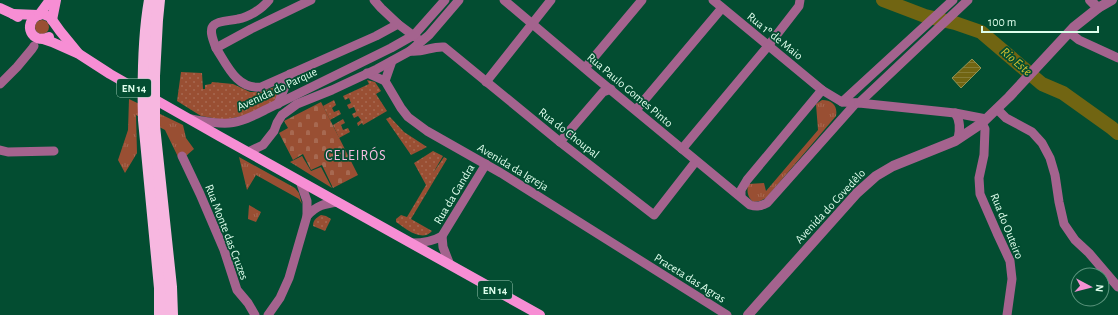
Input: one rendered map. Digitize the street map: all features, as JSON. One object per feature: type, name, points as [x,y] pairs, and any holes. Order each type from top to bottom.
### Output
[{"type":"highway","points":[[150,0],[146,19],[149,74],[149,123],[160,288],[160,315]]},
{"type":"highway","points":[[149,74],[159,0]]},
{"type":"highway","points":[[149,123],[171,287],[172,315]]},
{"type":"main road","points":[[50,0],[31,21],[30,25],[37,39],[50,37],[52,34],[55,27],[53,22],[56,0]]},
{"type":"main road","name":"EN 14","points":[[0,8],[13,14],[37,39],[52,42],[79,54],[110,74],[189,119],[540,315]]},
{"type":"main road","name":"EN 14","points":[[13,14],[47,15],[79,54]]},
{"type":"street","points":[[269,0],[261,8],[248,16],[240,19],[219,22],[214,24],[212,27],[211,37],[233,76],[239,81],[253,88],[261,87],[376,36],[398,24]]},
{"type":"street","points":[[216,48],[311,0]]},
{"type":"street","points":[[374,0],[398,24],[421,42]]},
{"type":"street","name":"Avenida do Parque","points":[[189,119],[230,123],[246,118],[278,104],[414,35],[445,0]]},
{"type":"street","name":"Avenida do Parque","points":[[248,152],[264,145],[274,131],[282,115],[297,104],[332,90],[410,51],[429,35],[459,0]]},
{"type":"street","name":"Rua Paulo Gomes Pinto","points":[[504,0],[696,161],[750,205],[756,207],[767,203],[857,103]]},
{"type":"street","points":[[486,82],[551,0]]},
{"type":"street","points":[[585,68],[642,0]]},
{"type":"street","name":"Rua 1º de Maio","points":[[713,0],[822,90],[842,102]]},
{"type":"street","points":[[682,149],[768,46],[799,6],[800,0]]},
{"type":"street","points":[[842,102],[953,0]]},
{"type":"street","points":[[857,103],[968,0]]},
{"type":"street","points":[[1090,0],[1098,8]]},
{"type":"street","name":"Avenida do Covedêlo","points":[[748,315],[857,193],[876,176],[894,166],[958,139],[984,121],[1024,81],[1074,27],[1098,8],[1112,0]]},
{"type":"street","points":[[636,110],[722,8]]},
{"type":"street","points":[[1069,32],[1079,40],[1118,58]]},
{"type":"street","points":[[0,84],[32,49],[37,39]]},
{"type":"street","name":"Rua do Choupal","points":[[410,51],[416,52],[437,47],[444,47],[560,142],[654,215],[696,161]]},
{"type":"street","points":[[371,58],[376,68]]},
{"type":"street","points":[[367,73],[385,81],[392,61]]},
{"type":"street","points":[[278,104],[290,74]]},
{"type":"street","name":"Avenida da Igreja","points":[[385,81],[408,117],[427,131],[486,164],[641,262]]},
{"type":"street","points":[[560,142],[603,92],[611,89]]},
{"type":"street","points":[[741,197],[741,190],[747,180],[822,90]]},
{"type":"street","points":[[842,102],[955,113],[984,121]]},
{"type":"street","points":[[997,109],[1006,118],[1032,132],[1042,143],[1050,158],[1056,175],[1059,202],[1064,224],[1075,240],[1118,287]]},
{"type":"street","points":[[955,113],[959,118],[960,131],[958,139]]},
{"type":"street","name":"Rua do Outeiro","points":[[984,121],[984,155],[980,178],[980,194],[1010,261],[1012,279],[1007,315]]},
{"type":"street","points":[[0,150],[8,152],[54,151]]},
{"type":"street","name":"Rua Monte das Cruzes","points":[[182,156],[224,250],[237,290],[248,303],[255,315]]},
{"type":"street","name":"Rua da Gandra","points":[[412,243],[424,243],[442,236],[486,164]]},
{"type":"street","points":[[268,315],[280,298],[289,278],[307,216],[307,201],[300,181]]},
{"type":"street","points":[[307,216],[313,209],[324,204],[338,202]]},
{"type":"street","name":"Rua da Gandra","points":[[442,236],[443,247],[450,265]]},
{"type":"street","name":"Praceta das Agras","points":[[641,262],[727,315]]},
{"type":"green space","points":[[39,20],[45,20],[49,24],[49,30],[45,34],[39,34],[35,30],[35,24]]},
{"type":"green space","points":[[181,72],[202,73],[203,89],[205,89],[205,85],[211,84],[212,82],[233,84],[250,92],[260,92],[281,85],[275,101],[247,115],[224,120],[201,116],[177,101]]},
{"type":"green space","points":[[367,80],[375,82],[381,91],[376,94],[387,111],[363,125],[362,123],[358,126],[357,123],[361,120],[358,116],[354,118],[352,114],[356,112],[354,107],[349,109],[347,105],[351,103],[349,98],[345,100],[343,96],[369,84]]},
{"type":"green space","points":[[129,99],[183,125],[186,138],[194,149],[180,161],[165,130],[136,115],[137,153],[125,173],[118,160],[128,130]]},
{"type":"green space","points":[[334,100],[336,105],[332,108],[334,112],[339,110],[341,114],[330,120],[323,106]]},
{"type":"green space","points":[[822,100],[829,101],[834,104],[836,116],[766,198],[753,202],[748,194],[748,184],[764,183],[766,191],[818,130],[816,104]]},
{"type":"green space","points":[[321,102],[358,175],[333,188],[322,165],[311,170],[303,154],[293,160],[279,133],[288,128],[284,121]]},
{"type":"green space","points":[[390,117],[404,132],[427,147],[411,155],[386,119]]},
{"type":"green space","points":[[343,119],[345,123],[341,125],[343,130],[348,128],[350,132],[339,138],[333,125]]},
{"type":"green space","points":[[433,151],[443,156],[433,173],[444,157],[447,159],[411,219],[432,231],[423,236],[409,231],[396,222],[396,219],[401,215],[407,217],[426,185],[414,163]]},
{"type":"green space","points":[[302,156],[311,171],[321,167],[332,188],[290,162]]},
{"type":"green space","points":[[239,157],[295,188],[299,193],[302,204],[299,199],[256,175],[247,190]]},
{"type":"green space","points":[[249,205],[261,212],[256,222],[248,219]]},
{"type":"green space","points":[[321,215],[331,219],[325,231],[313,226],[315,219]]},
{"type":"shaded area","points":[[972,59],[981,68],[961,88],[952,78]]},
{"type":"waterway","name":"Rio Este","points":[[883,0],[925,16],[955,23],[981,32],[1042,84],[1063,93],[1118,133]]},
{"type":"district","name":"CELEIRÓS","points":[[356,156]]}]
